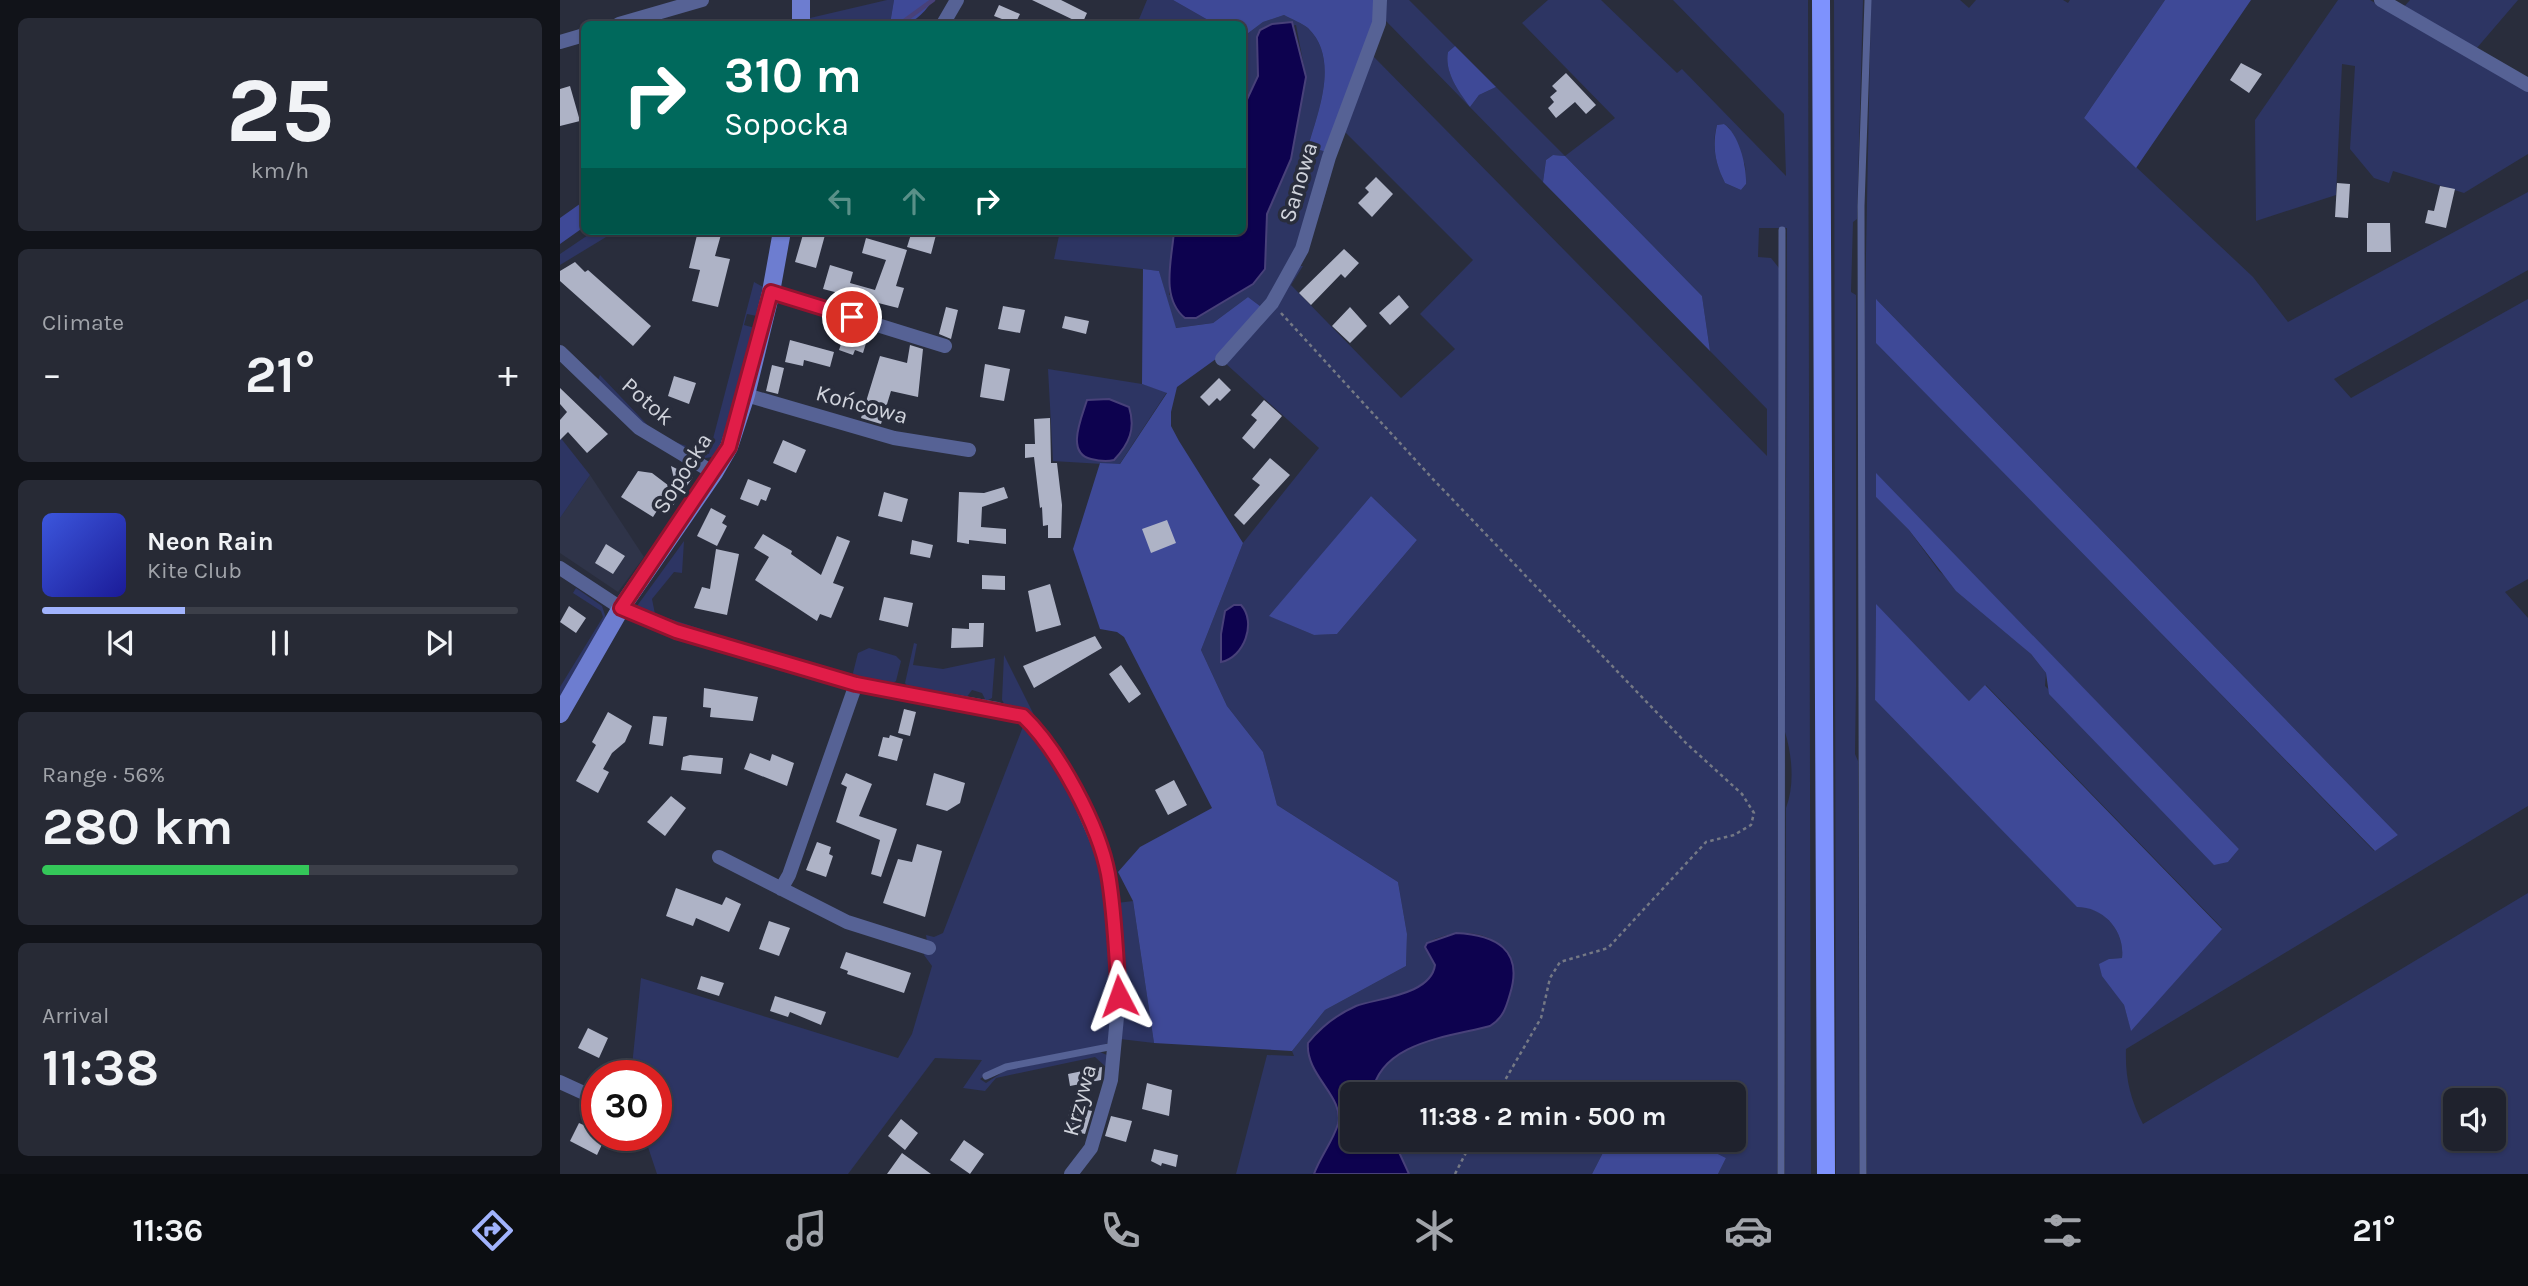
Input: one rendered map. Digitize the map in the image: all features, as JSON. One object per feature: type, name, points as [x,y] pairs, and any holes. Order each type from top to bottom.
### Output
[{"type":"main road","points":[[1821,0],[1826,1174]]},
{"type":"street","points":[[629,21],[702,0]]},
{"type":"street","points":[[945,21],[957,0]]},
{"type":"street","name":"Sanowa","points":[[1222,359],[1272,303],[1302,249],[1329,157],[1379,23],[1380,0]]},
{"type":"street","points":[[2381,0],[2528,85]]},
{"type":"street","points":[[560,41],[581,36]]},
{"type":"street","name":"Sopocka","points":[[560,714],[621,608],[729,447],[746,395],[771,292],[781,235]]},
{"type":"street","points":[[771,292],[945,346]]},
{"type":"street","name":"Potok","points":[[560,352],[652,439],[714,473]]},
{"type":"street","name":"Końcowa","points":[[746,395],[894,438],[969,450]]},
{"type":"street","name":"Krzywa","points":[[560,568],[621,608],[676,631],[856,684],[997,709],[1023,716],[1035,727],[1071,780],[1108,872],[1119,996],[1111,1080],[1091,1148],[1071,1174]]},
{"type":"street","points":[[781,889],[856,684]]},
{"type":"street","points":[[719,857],[847,922],[929,948]]},
{"type":"street","points":[[560,1082],[581,1092]]},
{"type":"lane","points":[[1863,1174],[1861,219],[1868,0]]},
{"type":"lane","points":[[1780,1174],[1782,230]]},
{"type":"lane","points":[[986,1076],[1006,1066],[1115,1046]]},
{"type":"path","points":[[1272,303],[1431,477],[1686,743],[1742,794],[1754,813],[1751,825],[1706,842],[1608,948],[1560,962],[1550,978],[1541,1018],[1504,1082]]},
{"type":"path","points":[[1455,1174],[1466,1152]]},
{"type":"shaded area","points":[[894,0],[890,21],[810,21],[810,18]]},
{"type":"shaded area","points":[[894,0],[933,0],[912,21],[890,21]]},
{"type":"shaded area","points":[[1147,0],[1173,0],[1210,21],[1138,21]]},
{"type":"shaded area","points":[[1173,0],[1375,0],[1375,18],[1327,152],[1308,147],[1321,102],[1325,70],[1318,41],[1308,28],[1284,15],[1263,22],[1246,35],[1246,21],[1210,21]]},
{"type":"shaded area","points":[[1384,0],[1409,0],[1455,46],[1448,52],[1448,67],[1453,81],[1470,107],[1479,95],[1496,87],[1565,156],[1553,155],[1546,160],[1543,182],[1385,20]]},
{"type":"shaded area","points":[[1548,0],[1601,0],[1677,73],[1682,69],[1786,176],[1784,114],[1673,0],[1808,0],[1811,1174],[1785,1174],[1786,808],[1791,779],[1791,760],[1785,732],[1787,228],[1759,228],[1758,257],[1771,258],[1779,268],[1777,1174],[1718,1174],[1726,1158],[1714,1152],[1746,1152],[1746,1082],[1376,1082],[1388,1063],[1402,1053],[1437,1039],[1490,1026],[1503,1013],[1513,976],[1510,960],[1502,948],[1491,939],[1460,933],[1427,943],[1425,947],[1435,965],[1424,983],[1402,994],[1349,1009],[1330,1022],[1308,1043],[1312,1065],[1336,1104],[1339,1114],[1336,1130],[1314,1174],[1236,1174],[1267,1055],[1294,1056],[1292,1051],[1325,1010],[1406,966],[1407,934],[1398,882],[1277,805],[1263,752],[1227,706],[1201,650],[1243,543],[1319,448],[1224,362],[1261,326],[1298,266],[1303,266],[1291,285],[1401,398],[1455,349],[1420,314],[1473,260],[1343,130],[1372,55],[1767,456],[1767,409],[1710,351],[1702,296],[1565,156],[1615,118],[1522,23]],"holes":[[[1724,124],[1729,128],[1745,165],[1746,184],[1741,190],[1725,183],[1717,162],[1717,125]],[[1371,496],[1417,540],[1337,634],[1314,635],[1270,616]],[[1234,605],[1241,605],[1246,612],[1246,638],[1236,654],[1221,662],[1221,633],[1225,611]]]},
{"type":"shaded area","points":[[1834,0],[1863,0],[1857,219],[1853,222],[1851,292],[1856,295],[1855,754],[1858,761],[1859,1174],[1836,1174]]},
{"type":"shaded area","points":[[1871,0],[1960,0],[1969,8],[1976,0],[2063,0],[2068,3],[2070,0],[2165,0],[2084,118],[2253,277],[2288,322],[2528,192],[2528,270],[2334,379],[2351,398],[2528,299],[2528,579],[2505,592],[2528,618],[2528,806],[2126,1049],[2129,1088],[2143,1124],[2528,893],[2528,1174],[1867,1174],[1864,355]],"holes":[[[1877,300],[2398,835],[2374,851],[1877,343]],[[1876,474],[2239,849],[2228,862],[2045,686],[2046,673],[2031,654],[1939,571],[1909,530],[1876,497]],[[1876,605],[1969,701],[1986,685],[2222,928],[2131,1030],[2124,1005],[2115,992],[2109,959],[2122,958],[2122,948],[2111,922],[2096,911],[2077,906],[1875,700]]]},
{"type":"shaded area","points":[[2165,0],[2251,0],[2136,168],[2084,118]]},
{"type":"shaded area","points":[[2338,0],[2370,0],[2528,90],[2528,154],[2464,193],[2393,171],[2389,183],[2374,178],[2350,149],[2355,66],[2342,64],[2336,195],[2256,221],[2255,120]]},
{"type":"shaded area","points":[[2410,0],[2518,0],[2476,49],[2402,9]]},
{"type":"shaded area","points":[[1284,15],[1308,28],[1318,41],[1325,70],[1324,86],[1308,147],[1327,152],[1299,244],[1264,309],[1248,297],[1213,323],[1175,328],[1159,271],[1054,259],[1059,235],[1174,235],[1169,295],[1265,269],[1267,214],[1291,159],[1306,77],[1296,25],[1257,36],[1258,76],[1246,102],[1246,35],[1263,22]]},
{"type":"shaded area","points":[[1292,22],[1306,77],[1291,159],[1267,214],[1265,269],[1253,284],[1196,318],[1185,318],[1177,310],[1170,289],[1174,235],[1246,235],[1246,102],[1258,76],[1257,37],[1260,30],[1272,24]]},
{"type":"shaded area","points":[[1455,46],[1496,87],[1479,95],[1470,107],[1453,81],[1448,67],[1448,52]]},
{"type":"shaded area","points":[[1724,124],[1734,135],[1743,160],[1746,184],[1741,190],[1725,183],[1717,161],[1715,133],[1717,125]]},
{"type":"shaded area","points":[[1342,133],[1320,213],[1317,210]]},
{"type":"shaded area","points":[[1553,155],[1565,156],[1702,296],[1710,351],[1543,182],[1546,160]]},
{"type":"shaded area","points":[[581,203],[581,229],[560,244],[560,218]]},
{"type":"shaded area","points":[[588,235],[609,235],[560,265],[560,254]]},
{"type":"shaded area","points":[[1143,269],[1159,271],[1176,328],[1213,323],[1248,297],[1264,309],[1220,356],[1177,387],[1171,412],[1171,426],[1179,441],[1243,543],[1201,650],[1227,706],[1263,752],[1277,805],[1398,882],[1407,934],[1406,966],[1325,1010],[1292,1051],[1154,1043],[1133,901],[1118,872],[1140,847],[1212,808],[1124,637],[1117,632],[1100,629],[1073,549],[1100,463],[1120,464],[1167,393],[1142,384]]},
{"type":"shaded area","points":[[754,282],[765,288],[757,316],[747,314],[744,325],[755,328],[735,407],[716,455],[703,458],[688,454],[659,436],[709,454]]},
{"type":"shaded area","points":[[1876,299],[2398,835],[2375,851],[1876,343]]},
{"type":"shaded area","points":[[1048,369],[1142,384],[1167,392],[1119,465],[1053,461]]},
{"type":"shaded area","points":[[600,375],[656,434],[598,380]]},
{"type":"shaded area","points":[[1109,399],[1129,407],[1132,422],[1130,436],[1114,460],[1091,459],[1083,455],[1077,442],[1082,416],[1087,400]]},
{"type":"shaded area","points":[[560,437],[590,475],[560,518]]},
{"type":"shaded area","points":[[1876,473],[2239,849],[2228,862],[2214,865],[2049,694],[2046,673],[2031,654],[1956,591],[1909,530],[1876,497]]},
{"type":"shaded area","points":[[590,475],[644,557],[618,592],[560,553],[560,518]]},
{"type":"shaded area","points":[[1371,496],[1417,540],[1337,634],[1314,635],[1269,616]]},
{"type":"shaded area","points":[[684,541],[682,573],[674,572],[652,599],[655,614],[707,631],[706,635],[653,616],[637,606]]},
{"type":"shaded area","points":[[576,588],[602,606],[606,618],[560,700],[560,687],[603,617],[601,611],[573,593]]},
{"type":"shaded area","points":[[1876,604],[1969,701],[1985,685],[2222,929],[2131,1031],[2124,1005],[2102,976],[2099,964],[2109,959],[2122,958],[2120,939],[2111,922],[2096,911],[2077,907],[1875,700]]},
{"type":"shaded area","points":[[1234,605],[1241,605],[1246,612],[1246,638],[1236,654],[1221,662],[1221,634],[1225,611]]},
{"type":"shaded area","points":[[914,643],[917,644],[913,665],[943,669],[995,658],[992,698],[986,701],[982,693],[972,690],[966,698],[909,688],[905,683]]},
{"type":"shaded area","points":[[869,648],[896,656],[901,661],[896,681],[890,685],[856,680],[853,673],[858,653]]},
{"type":"shaded area","points":[[1004,655],[1034,715],[1005,705],[1002,700]]},
{"type":"shaded area","points":[[1024,724],[1051,754],[1078,805],[1105,874],[1111,920],[1115,1039],[1102,1046],[1000,1066],[980,1079],[986,1083],[1006,1070],[1100,1052],[1107,1055],[1109,1075],[1091,1140],[1067,1174],[1090,1140],[1107,1073],[1106,1067],[1095,1057],[996,1078],[985,1091],[963,1088],[982,1060],[935,1058],[848,1174],[657,1174],[649,1151],[672,1151],[672,1060],[633,1060],[641,978],[898,1058],[912,1034],[932,966],[924,955],[926,950],[932,951],[934,943],[927,941],[926,935],[934,937],[943,933]]},
{"type":"shaded area","points":[[1133,901],[1154,1043],[1120,1039],[1117,903]]},
{"type":"shaded area","points":[[1456,933],[1483,937],[1503,947],[1513,966],[1507,1004],[1501,1016],[1490,1026],[1437,1039],[1402,1053],[1388,1063],[1376,1082],[1340,1082],[1340,1152],[1399,1152],[1409,1174],[1314,1174],[1336,1130],[1339,1114],[1336,1104],[1312,1065],[1308,1043],[1330,1022],[1349,1009],[1402,994],[1424,983],[1435,965],[1425,947],[1427,943]]},
{"type":"shaded area","points":[[1399,1152],[1603,1152],[1592,1174],[1409,1174]]},
{"type":"shaded area","points":[[1603,1152],[1714,1152],[1726,1158],[1718,1174],[1592,1174]]},
{"type":"building","points":[[1032,0],[1061,0],[1087,13],[1083,21],[1076,21]]},
{"type":"building","points":[[999,5],[1020,14],[1016,21],[994,16]]},
{"type":"building","points":[[2241,63],[2262,74],[2249,93],[2230,80]]},
{"type":"building","points":[[1566,73],[1596,105],[1586,114],[1575,102],[1556,118],[1548,108],[1554,102],[1550,97],[1557,91],[1552,86]]},
{"type":"building","points":[[570,86],[580,121],[560,126],[560,89]]},
{"type":"building","points":[[1376,177],[1393,194],[1372,217],[1358,203],[1369,192],[1365,188]]},
{"type":"building","points":[[2337,183],[2350,184],[2348,218],[2335,217]]},
{"type":"building","points":[[2440,186],[2455,189],[2446,228],[2425,223],[2428,210],[2434,211]]},
{"type":"building","points":[[2367,223],[2390,223],[2391,252],[2367,252]]},
{"type":"building","points":[[697,235],[721,235],[715,256],[730,259],[718,307],[692,301],[700,270],[689,268]]},
{"type":"building","points":[[803,235],[825,235],[816,268],[795,262]]},
{"type":"building","points":[[911,235],[936,235],[931,254],[907,247]]},
{"type":"building","points":[[866,238],[907,250],[896,286],[904,288],[898,308],[823,289],[830,265],[853,272],[850,283],[875,290],[886,260],[862,253]]},
{"type":"building","points":[[1344,249],[1359,263],[1345,278],[1341,274],[1311,305],[1299,293]]},
{"type":"building","points":[[575,262],[585,272],[588,270],[651,326],[633,346],[560,281],[560,271]]},
{"type":"building","points":[[1399,295],[1409,307],[1390,325],[1379,313]]},
{"type":"building","points":[[1003,306],[1025,310],[1020,333],[998,329]]},
{"type":"building","points":[[946,307],[958,310],[951,339],[939,334]]},
{"type":"building","points":[[1350,307],[1367,326],[1350,343],[1332,326]]},
{"type":"building","points":[[1065,316],[1089,321],[1086,334],[1062,328]]},
{"type":"building","points":[[847,326],[869,333],[863,353],[855,350],[853,355],[839,350]]},
{"type":"building","points":[[790,340],[834,352],[830,367],[804,360],[803,366],[785,362]]},
{"type":"building","points":[[910,345],[923,349],[918,397],[891,391],[881,424],[861,418],[880,356],[907,363]]},
{"type":"building","points":[[985,364],[1010,369],[1004,401],[980,397]]},
{"type":"building","points":[[772,365],[784,368],[778,394],[766,391]]},
{"type":"building","points":[[674,376],[696,383],[689,404],[668,396]]},
{"type":"building","points":[[1219,378],[1231,390],[1220,401],[1217,398],[1209,406],[1200,397]]},
{"type":"building","points":[[560,388],[608,434],[587,453],[568,432],[560,440],[560,420],[567,412],[560,404]]},
{"type":"building","points":[[1264,400],[1282,416],[1254,449],[1242,438],[1257,420],[1251,415]]},
{"type":"building","points":[[1050,418],[1051,463],[1057,463],[1062,505],[1061,538],[1048,538],[1048,525],[1043,526],[1034,457],[1025,458],[1025,444],[1035,444],[1034,419]]},
{"type":"building","points":[[783,440],[806,450],[796,473],[773,463]]},
{"type":"building","points":[[1270,458],[1290,475],[1244,525],[1234,515],[1260,485],[1252,479]]},
{"type":"building","points":[[671,466],[693,477],[669,511],[660,506],[653,517],[621,497],[638,471],[652,473],[677,492]]},
{"type":"building","points":[[748,479],[771,488],[766,501],[761,499],[758,506],[740,499]]},
{"type":"building","points":[[1004,487],[1008,498],[982,507],[981,527],[1006,529],[1006,544],[969,540],[969,544],[957,542],[959,492],[984,493]]},
{"type":"building","points":[[884,492],[908,499],[902,522],[878,516]]},
{"type":"building","points":[[711,508],[726,516],[722,523],[727,526],[717,546],[697,536]]},
{"type":"building","points":[[1167,520],[1176,543],[1151,553],[1142,529]]},
{"type":"building","points":[[763,534],[792,551],[791,554],[821,575],[837,536],[850,541],[833,583],[844,587],[831,618],[820,614],[817,621],[755,580],[769,557],[754,548]]},
{"type":"building","points":[[912,540],[933,545],[930,558],[910,554]]},
{"type":"building","points":[[606,544],[625,556],[613,574],[595,563]]},
{"type":"building","points":[[716,549],[739,554],[727,615],[694,608],[702,587],[710,589]]},
{"type":"building","points":[[982,575],[1005,576],[1005,590],[982,589]]},
{"type":"building","points":[[1050,584],[1061,625],[1036,632],[1028,591]]},
{"type":"building","points":[[884,597],[913,603],[908,627],[879,620]]},
{"type":"building","points":[[569,606],[586,618],[576,633],[560,622]]},
{"type":"building","points":[[969,623],[984,623],[983,647],[951,648],[952,628],[969,629]]},
{"type":"building","points":[[1095,636],[1102,648],[1034,688],[1023,666]]},
{"type":"building","points":[[1121,665],[1141,694],[1129,703],[1109,674]]},
{"type":"building","points":[[704,688],[758,697],[753,721],[710,717],[711,708],[703,707]]},
{"type":"building","points":[[904,709],[916,712],[910,736],[898,733]]},
{"type":"building","points":[[608,712],[632,726],[625,742],[612,753],[603,769],[609,772],[598,793],[576,781],[596,745],[592,742]]},
{"type":"building","points":[[653,716],[667,717],[663,746],[649,744]]},
{"type":"building","points":[[890,735],[903,739],[897,761],[878,756],[883,737],[889,738]]},
{"type":"building","points":[[750,753],[770,761],[772,754],[794,763],[787,786],[744,769]]},
{"type":"building","points":[[690,755],[723,758],[721,774],[681,770],[683,757]]},
{"type":"building","points":[[846,773],[872,784],[859,816],[897,829],[881,877],[871,874],[880,840],[836,822],[847,787],[841,784]]},
{"type":"building","points":[[934,773],[965,783],[960,803],[947,811],[926,805]]},
{"type":"building","points":[[1174,780],[1187,805],[1168,815],[1155,790]]},
{"type":"building","points":[[671,796],[686,808],[665,836],[647,822]]},
{"type":"building","points":[[817,842],[831,847],[829,854],[833,856],[826,877],[806,870]]},
{"type":"building","points":[[917,844],[942,851],[925,917],[883,903],[898,859],[912,862]]},
{"type":"building","points":[[676,888],[722,905],[726,897],[741,904],[729,932],[696,918],[693,926],[666,916]]},
{"type":"building","points":[[769,921],[790,928],[779,956],[759,949]]},
{"type":"building","points":[[846,952],[911,973],[904,993],[847,974],[848,971],[840,968]]},
{"type":"building","points":[[701,976],[724,983],[719,996],[697,989]]},
{"type":"building","points":[[775,996],[826,1012],[821,1025],[790,1012],[788,1017],[770,1011]]},
{"type":"building","points":[[588,1028],[608,1038],[599,1058],[578,1048]]},
{"type":"building","points":[[1102,1067],[1101,1080],[1070,1086],[1068,1074]]},
{"type":"building","points":[[1147,1083],[1172,1090],[1169,1116],[1142,1109]]},
{"type":"building","points":[[1071,1106],[1092,1111],[1085,1134],[1065,1129]]},
{"type":"building","points":[[1111,1116],[1132,1121],[1126,1142],[1105,1136]]},
{"type":"building","points":[[901,1119],[918,1133],[905,1150],[888,1136]]},
{"type":"building","points":[[579,1123],[581,1124],[581,1147],[570,1141]]},
{"type":"building","points":[[964,1140],[984,1154],[970,1174],[950,1160]]},
{"type":"building","points":[[1154,1149],[1178,1155],[1176,1167],[1162,1163],[1161,1166],[1151,1161]]},
{"type":"building","points":[[902,1153],[931,1174],[887,1174]]},
{"type":"waterway","points":[[904,21],[933,0]]},
{"type":"route","points":[[852,317],[771,292],[746,395],[729,447],[621,608],[676,631],[856,684],[1023,716],[1035,727],[1071,780],[1108,872],[1119,996]]}]
